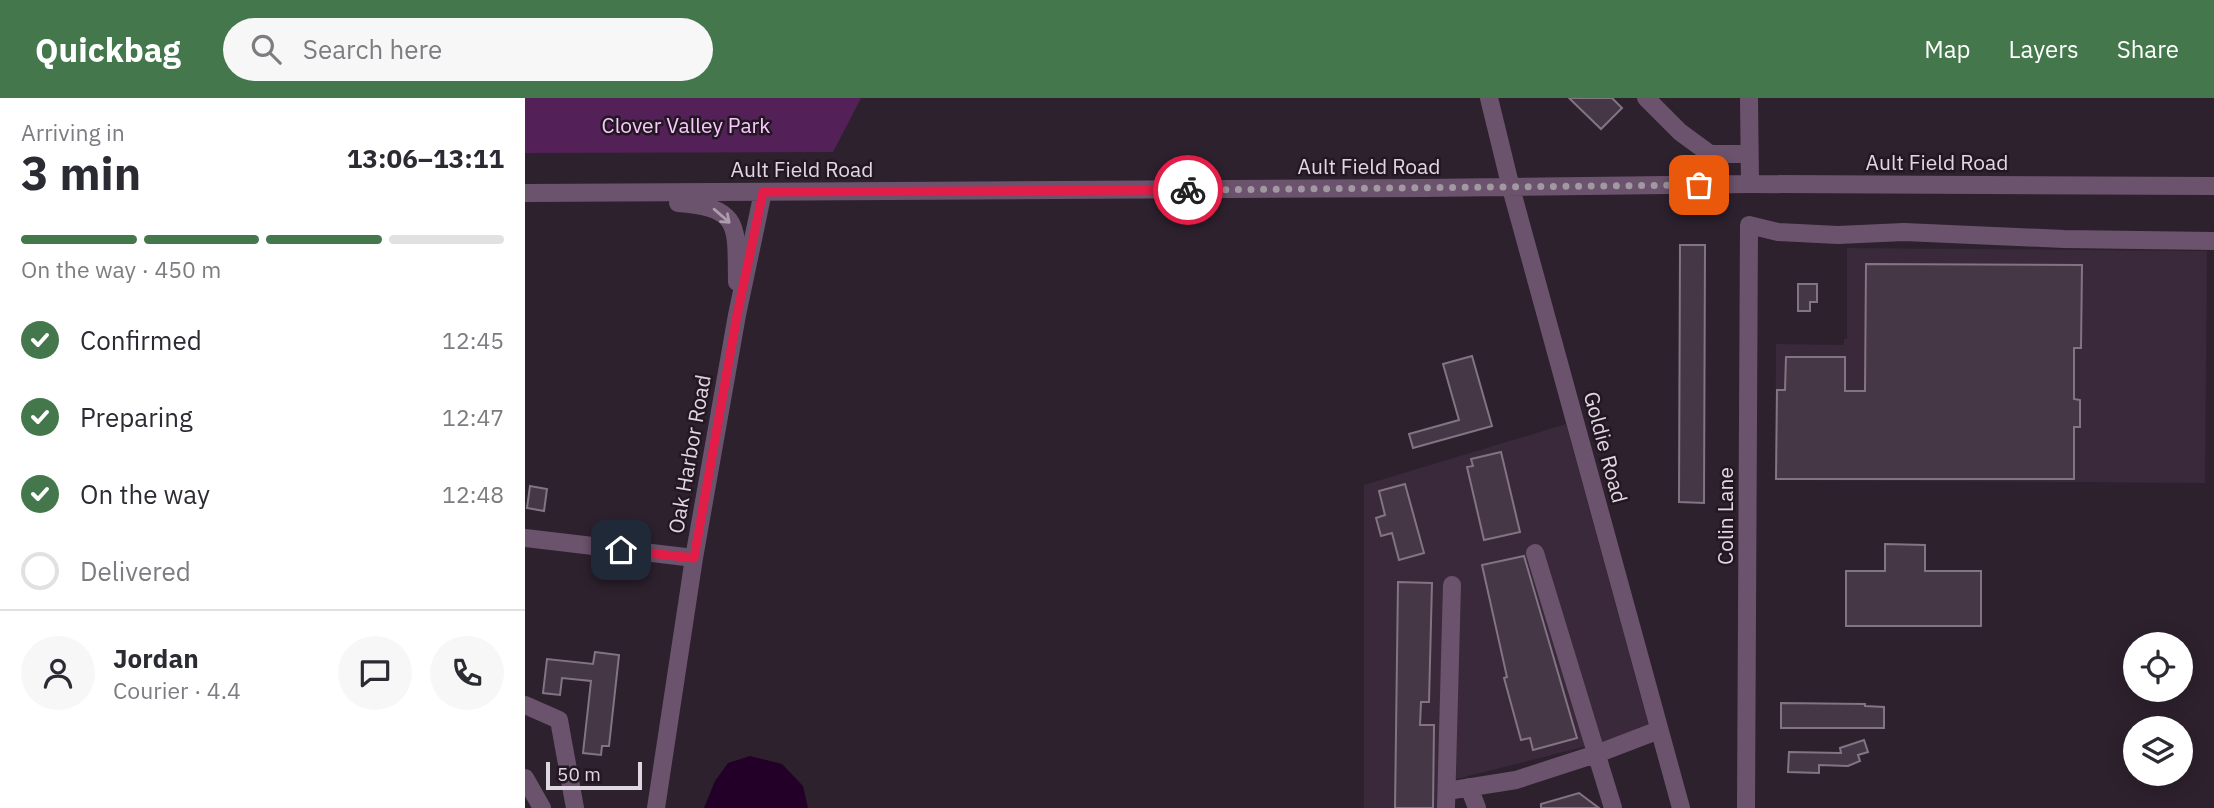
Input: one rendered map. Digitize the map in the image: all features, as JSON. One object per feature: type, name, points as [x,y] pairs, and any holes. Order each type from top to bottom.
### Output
[{"type":"street","name":"Goldie Road","points":[[1489,98],[1511,188],[1681,808]]},
{"type":"street","points":[[1646,98],[1680,132],[1710,154],[1749,154]]},
{"type":"street","points":[[1749,98],[1750,184]]},
{"type":"street","name":"Ault Field Road","points":[[530,193],[1511,188],[1750,184],[2214,186]]},
{"type":"street","name":"Oak Harbor Road","points":[[656,808],[694,558],[737,315],[763,192]]},
{"type":"street","points":[[530,193],[697,204],[721,212],[734,228],[737,315]]},
{"type":"street","name":"Colin Lane","points":[[1746,808],[1749,225],[1779,232],[1838,235],[1904,232],[2064,239],[2214,240]]},
{"type":"street","points":[[525,538],[694,558]]},
{"type":"street","points":[[1535,554],[1613,808]]},
{"type":"street","points":[[1452,585],[1446,800],[1469,788],[1516,780],[1659,730]]},
{"type":"street","points":[[525,705],[559,720],[575,808]]},
{"type":"street","points":[[525,778],[542,808]]},
{"type":"street","points":[[1469,788],[1477,808]]},
{"type":"shaded area","points":[[1847,248],[2207,251],[2205,483],[1775,480],[1776,344],[1844,345],[1844,339],[1847,339]]},
{"type":"shaded area","points":[[1566,424],[1650,730],[1441,783],[1441,808],[1364,808],[1364,485]]},
{"type":"shaded area","points":[[750,756],[782,764],[803,786],[808,808],[704,808],[715,781],[728,763]]},
{"type":"green space","name":"Clover Valley Park","points":[[525,98],[861,98],[833,152],[525,153]]},
{"type":"building","points":[[1569,98],[1612,98],[1622,108],[1601,129]]},
{"type":"building","points":[[1680,245],[1705,245],[1704,503],[1679,502]]},
{"type":"building","points":[[1866,264],[2082,265],[2081,348],[2074,348],[2074,399],[2080,400],[2080,427],[2074,427],[2074,479],[1776,479],[1777,390],[1785,390],[1786,357],[1845,357],[1845,391],[1865,391]]},
{"type":"building","points":[[1798,284],[1817,284],[1817,302],[1810,302],[1810,311],[1798,311]]},
{"type":"building","points":[[1472,356],[1492,426],[1413,448],[1409,434],[1459,420],[1443,364]]},
{"type":"building","points":[[1501,452],[1520,532],[1484,540],[1467,467],[1473,466],[1471,459]]},
{"type":"building","points":[[1405,484],[1424,553],[1399,560],[1392,533],[1381,536],[1376,518],[1385,515],[1379,491]]},
{"type":"building","points":[[530,486],[547,489],[544,511],[527,508]]},
{"type":"building","points":[[1885,544],[1925,545],[1925,571],[1981,571],[1981,626],[1846,626],[1846,571],[1885,571]]},
{"type":"building","points":[[1524,556],[1577,738],[1533,750],[1530,738],[1521,740],[1504,678],[1507,677],[1482,565]]},
{"type":"building","points":[[1398,582],[1432,583],[1429,702],[1421,702],[1420,725],[1434,725],[1433,808],[1395,808]]},
{"type":"building","points":[[595,652],[619,655],[609,746],[602,746],[601,755],[583,753],[591,681],[562,678],[560,695],[543,693],[547,659],[593,664]]},
{"type":"building","points":[[1781,703],[1865,704],[1884,707],[1884,728],[1781,728]]},
{"type":"building","points":[[1864,740],[1868,752],[1858,755],[1860,761],[1848,766],[1819,765],[1819,773],[1788,772],[1789,752],[1841,753],[1840,748]]},
{"type":"building","points":[[1579,793],[1599,808],[1541,808],[1541,804]]},
{"type":"way so far","points":[[1188,190],[1699,185]]},
{"type":"route","points":[[621,550],[694,558],[737,315],[763,192],[1188,190]]}]
